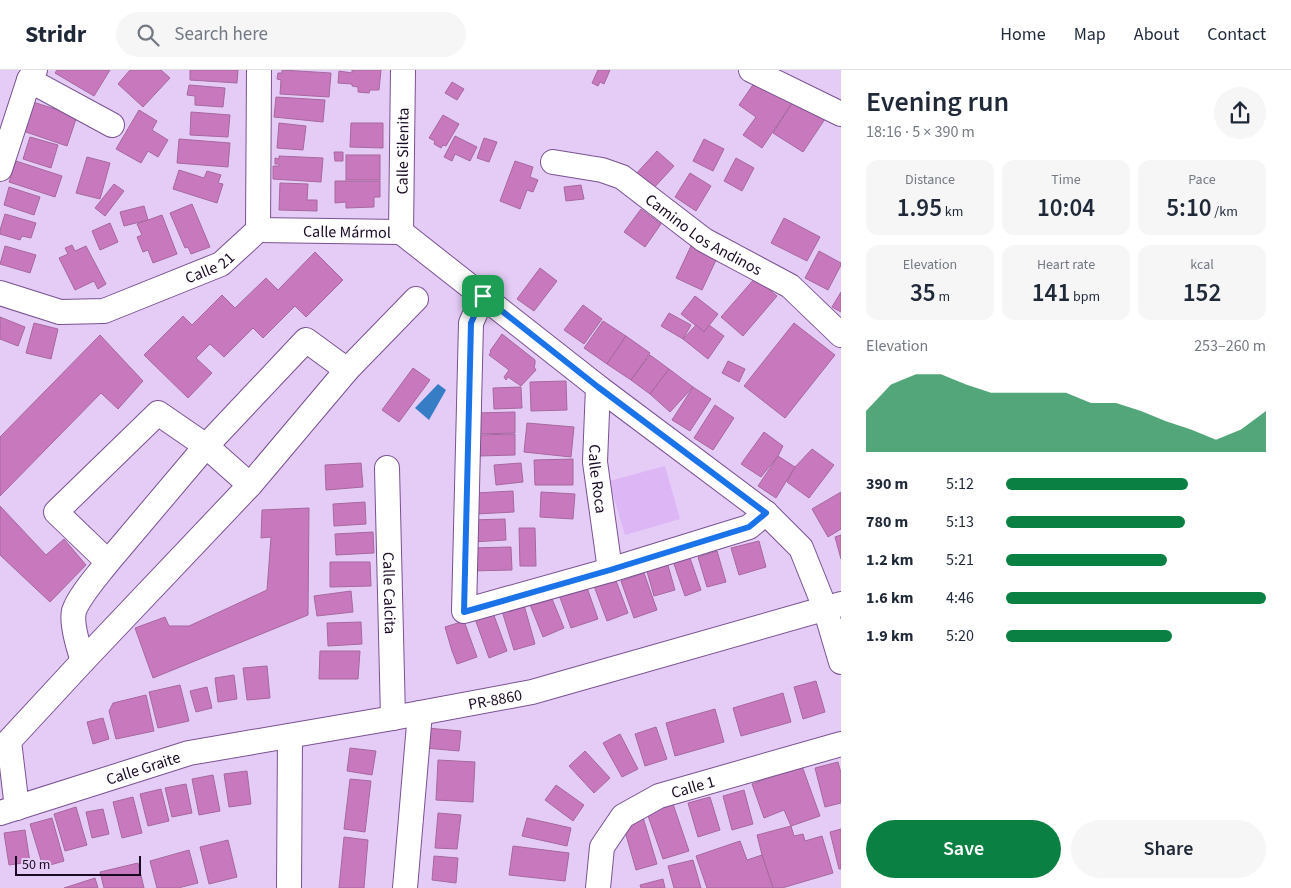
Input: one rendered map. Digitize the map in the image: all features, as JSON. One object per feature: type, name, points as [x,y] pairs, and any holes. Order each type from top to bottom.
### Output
[{"type":"street","points":[[258,230],[259,70]]},
{"type":"street","name":"Calle Silenita","points":[[401,232],[403,70]]},
{"type":"street","points":[[751,70],[841,114]]},
{"type":"street","points":[[0,169],[32,75],[112,125]]},
{"type":"street","name":"Camino Los Andinos","points":[[554,162],[602,170],[622,177],[704,240],[790,286],[841,335]]},
{"type":"street","name":"Calle Mármol","points":[[258,230],[401,232],[598,387],[766,513],[801,548],[833,606],[841,662]]},
{"type":"street","name":"Calle 21","points":[[0,292],[60,312],[104,311],[221,264],[258,230]]},
{"type":"street","points":[[483,296],[471,323],[464,612],[749,527],[766,513]]},
{"type":"street","points":[[8,811],[9,741],[250,485],[347,370],[416,299]]},
{"type":"street","points":[[83,661],[75,636],[74,612],[82,597],[108,562],[206,446],[306,340],[347,370]]},
{"type":"street","name":"Calle Roca","points":[[598,387],[595,462],[610,570]]},
{"type":"street","points":[[108,562],[56,512],[158,413],[206,446],[250,485]]},
{"type":"street","name":"Calle Calcita","points":[[387,468],[393,718]]},
{"type":"street","name":"PR-8860","points":[[290,736],[532,692],[833,606]]},
{"type":"street","points":[[405,888],[420,712]]},
{"type":"street","points":[[289,888],[290,736]]},
{"type":"street","name":"Calle Graite","points":[[8,811],[189,753],[290,736]]},
{"type":"street","name":"Calle 1","points":[[598,888],[602,847],[623,816],[659,796],[841,744]]},
{"type":"shaded area","points":[[665,466],[680,519],[625,535],[609,481]]},
{"type":"water","points":[[438,384],[446,390],[429,420],[415,408]]},
{"type":"building","points":[[57,70],[110,70],[94,96],[55,73]]},
{"type":"building","points":[[130,70],[161,70],[170,78],[143,107],[118,84]]},
{"type":"building","points":[[190,70],[238,70],[237,83],[190,80]]},
{"type":"building","points":[[282,70],[331,73],[329,97],[280,94],[281,80],[277,79],[278,73],[282,73]]},
{"type":"building","points":[[352,70],[381,70],[379,90],[370,90],[369,93],[358,92],[358,87],[352,86],[352,84],[338,83],[339,71],[352,73]]},
{"type":"building","points":[[598,70],[610,70],[604,84],[600,82],[598,86],[592,83]]},
{"type":"building","points":[[759,76],[794,100],[762,148],[743,135],[756,117],[739,105]]},
{"type":"building","points":[[452,82],[464,89],[457,100],[445,93]]},
{"type":"building","points":[[189,85],[225,88],[223,107],[195,105],[195,96],[187,95]]},
{"type":"building","points":[[276,97],[325,100],[323,122],[274,117]]},
{"type":"building","points":[[794,100],[825,119],[803,152],[773,133]]},
{"type":"building","points":[[33,102],[77,116],[67,146],[23,131]]},
{"type":"building","points":[[139,110],[157,121],[152,130],[168,140],[158,157],[148,151],[141,163],[116,149]]},
{"type":"building","points":[[191,112],[230,115],[228,137],[190,135]]},
{"type":"building","points":[[443,115],[459,124],[446,146],[443,145],[441,148],[434,144],[435,141],[429,138]]},
{"type":"building","points":[[279,123],[306,126],[303,150],[277,148]]},
{"type":"building","points":[[351,123],[383,123],[383,148],[350,147]]},
{"type":"building","points":[[455,136],[477,147],[470,161],[455,154],[452,161],[444,157]]},
{"type":"building","points":[[30,137],[58,145],[51,168],[23,159]]},
{"type":"building","points":[[484,138],[497,142],[489,162],[477,158]]},
{"type":"building","points":[[179,139],[230,143],[228,167],[177,163]]},
{"type":"building","points":[[704,139],[724,149],[713,171],[693,161]]},
{"type":"building","points":[[657,151],[674,166],[652,190],[635,175]]},
{"type":"building","points":[[334,152],[343,152],[343,161],[335,161]]},
{"type":"building","points":[[346,155],[380,155],[380,180],[346,180]]},
{"type":"building","points":[[279,156],[323,158],[321,182],[273,179],[273,166],[279,166],[279,164],[275,164],[275,158],[279,159]]},
{"type":"building","points":[[87,157],[110,163],[100,199],[76,193]]},
{"type":"building","points":[[736,158],[754,168],[742,191],[724,181]]},
{"type":"building","points":[[16,161],[62,176],[55,197],[9,182]]},
{"type":"building","points":[[515,161],[533,167],[530,177],[538,180],[533,192],[527,190],[520,209],[500,201]]},
{"type":"building","points":[[179,170],[204,178],[207,171],[221,175],[218,183],[223,184],[217,203],[173,189]]},
{"type":"building","points":[[690,173],[711,186],[696,211],[675,197]]},
{"type":"building","points":[[335,181],[380,181],[380,197],[374,197],[374,207],[346,208],[346,202],[335,203]]},
{"type":"building","points":[[280,183],[308,184],[307,200],[317,200],[317,211],[279,210]]},
{"type":"building","points":[[114,184],[124,191],[105,216],[95,208]]},
{"type":"building","points":[[581,185],[584,199],[566,201],[564,187]]},
{"type":"building","points":[[9,187],[40,197],[34,215],[4,205]]},
{"type":"building","points":[[192,204],[210,247],[191,254],[188,247],[185,248],[170,213]]},
{"type":"building","points":[[144,206],[148,220],[124,226],[120,212]]},
{"type":"building","points":[[641,209],[661,224],[645,247],[624,232]]},
{"type":"building","points":[[5,214],[36,223],[31,238],[22,236],[20,240],[0,234]]},
{"type":"building","points":[[162,215],[177,254],[153,263],[148,250],[143,252],[137,237],[142,235],[137,224]]},
{"type":"building","points":[[784,218],[820,237],[807,261],[771,243]]},
{"type":"building","points":[[110,223],[118,242],[100,250],[92,231]]},
{"type":"building","points":[[72,245],[75,251],[86,246],[106,284],[98,289],[94,281],[75,290],[59,258],[68,254],[65,248]]},
{"type":"building","points":[[5,246],[36,255],[30,273],[0,264]]},
{"type":"building","points":[[691,246],[717,258],[702,290],[676,278]]},
{"type":"building","points":[[819,251],[841,263],[828,290],[805,278]]},
{"type":"building","points":[[315,252],[343,280],[306,317],[295,306],[263,338],[253,328],[224,357],[210,344],[196,358],[212,373],[188,398],[144,355],[183,316],[192,325],[222,295],[235,308],[266,278],[278,290]]},
{"type":"building","points":[[540,268],[557,281],[534,311],[517,299]]},
{"type":"building","points":[[755,278],[777,296],[743,336],[721,317]]},
{"type":"building","points":[[841,292],[841,312],[832,307]]},
{"type":"building","points":[[695,296],[718,314],[704,332],[681,314]]},
{"type":"building","points":[[583,305],[602,319],[584,344],[564,330]]},
{"type":"building","points":[[669,313],[691,325],[683,339],[661,326]]},
{"type":"building","points":[[0,317],[25,327],[18,346],[0,339]]},
{"type":"building","points":[[603,321],[626,336],[607,364],[584,348]]},
{"type":"building","points":[[34,323],[58,329],[51,359],[26,353]]},
{"type":"building","points":[[794,323],[835,355],[785,418],[744,386]]},
{"type":"building","points":[[696,325],[704,332],[709,325],[724,336],[708,359],[683,339]]},
{"type":"building","points":[[502,334],[535,360],[534,367],[536,370],[521,386],[508,377],[506,380],[504,377],[509,370],[489,355]]},
{"type":"building","points":[[100,335],[143,381],[118,409],[101,393],[0,496],[0,437]]},
{"type":"building","points":[[626,336],[650,353],[631,380],[607,364]]},
{"type":"building","points":[[650,355],[669,369],[650,394],[631,380]]},
{"type":"building","points":[[728,361],[745,369],[739,382],[722,373]]},
{"type":"building","points":[[413,368],[430,380],[399,422],[382,410]]},
{"type":"building","points":[[669,369],[693,387],[670,412],[650,394]]},
{"type":"building","points":[[566,381],[567,410],[531,411],[530,382]]},
{"type":"building","points":[[521,387],[522,408],[494,409],[493,388]]},
{"type":"building","points":[[693,387],[711,399],[690,431],[672,420]]},
{"type":"building","points":[[715,405],[734,418],[713,450],[694,438]]},
{"type":"building","points":[[515,412],[515,433],[478,434],[477,413]]},
{"type":"building","points":[[527,423],[574,427],[571,457],[524,452]]},
{"type":"building","points":[[764,432],[783,446],[778,456],[761,477],[741,464]]},
{"type":"building","points":[[515,434],[515,455],[479,456],[479,435]]},
{"type":"building","points":[[812,449],[834,465],[809,498],[787,482],[795,467]]},
{"type":"building","points":[[778,456],[795,467],[776,498],[758,486]]},
{"type":"building","points":[[573,459],[573,485],[535,485],[534,460]]},
{"type":"building","points":[[361,463],[363,487],[326,490],[325,465]]},
{"type":"building","points":[[521,463],[523,482],[496,485],[494,465]]},
{"type":"building","points":[[513,491],[514,512],[476,514],[475,493]]},
{"type":"building","points":[[541,492],[575,494],[573,519],[540,517]]},
{"type":"building","points":[[841,492],[841,529],[828,537],[812,509]]},
{"type":"building","points":[[365,502],[366,524],[334,526],[333,504]]},
{"type":"building","points":[[0,506],[46,555],[64,539],[86,565],[50,602],[0,555]]},
{"type":"building","points":[[309,508],[308,615],[153,678],[135,628],[165,617],[169,626],[189,626],[267,590],[271,537],[261,538],[262,510]]},
{"type":"building","points":[[505,519],[506,540],[472,542],[471,520]]},
{"type":"building","points":[[519,528],[535,528],[536,566],[520,566]]},
{"type":"building","points":[[373,532],[374,553],[336,555],[335,534]]},
{"type":"building","points":[[841,535],[841,559],[835,537]]},
{"type":"building","points":[[759,541],[766,567],[739,575],[731,548]]},
{"type":"building","points":[[511,547],[512,570],[469,571],[469,548]]},
{"type":"building","points":[[717,551],[726,582],[707,587],[698,557]]},
{"type":"building","points":[[689,555],[701,590],[685,596],[673,561]]},
{"type":"building","points":[[330,562],[370,562],[371,586],[330,587]]},
{"type":"building","points":[[667,562],[675,590],[654,596],[646,568]]},
{"type":"building","points":[[644,573],[657,610],[634,618],[621,581]]},
{"type":"building","points":[[615,578],[628,613],[607,621],[594,586]]},
{"type":"building","points":[[585,582],[598,619],[571,628],[558,592]]},
{"type":"building","points":[[351,591],[353,612],[317,616],[314,596]]},
{"type":"building","points":[[550,594],[564,628],[543,637],[529,602]]},
{"type":"building","points":[[524,605],[535,644],[514,650],[502,611]]},
{"type":"building","points":[[492,610],[507,651],[489,658],[474,616]]},
{"type":"building","points":[[464,621],[477,657],[457,664],[445,627]]},
{"type":"building","points":[[361,622],[362,644],[328,646],[327,623]]},
{"type":"building","points":[[320,651],[360,651],[358,679],[319,679]]},
{"type":"building","points":[[267,666],[270,698],[247,700],[243,668]]},
{"type":"building","points":[[234,675],[237,699],[218,702],[215,678]]},
{"type":"building","points":[[816,681],[825,712],[803,719],[794,687]]},
{"type":"building","points":[[180,685],[189,721],[158,728],[149,692]]},
{"type":"building","points":[[207,687],[212,708],[196,712],[190,691]]},
{"type":"building","points":[[783,693],[791,722],[741,736],[733,708]]},
{"type":"building","points":[[146,695],[154,731],[116,739],[109,711],[113,703]]},
{"type":"building","points":[[715,709],[724,742],[675,756],[666,723]]},
{"type":"building","points":[[103,718],[109,739],[93,744],[87,722]]},
{"type":"building","points":[[656,727],[667,759],[645,766],[635,734]]},
{"type":"building","points":[[427,728],[461,731],[459,751],[425,748]]},
{"type":"building","points":[[620,734],[638,769],[622,777],[603,743]]},
{"type":"building","points":[[350,748],[376,751],[372,775],[347,771]]},
{"type":"building","points":[[585,751],[610,778],[594,793],[569,766]]},
{"type":"building","points":[[438,760],[475,762],[473,802],[436,800]]},
{"type":"building","points":[[838,762],[841,773],[841,803],[825,807],[815,768]]},
{"type":"building","points":[[802,766],[820,816],[791,826],[784,810],[764,818],[752,784]]},
{"type":"building","points":[[247,771],[251,804],[229,807],[224,774]]},
{"type":"building","points":[[213,775],[220,811],[199,815],[192,779]]},
{"type":"building","points":[[350,779],[371,781],[365,832],[344,829]]},
{"type":"building","points":[[186,784],[192,813],[172,817],[165,788]]},
{"type":"building","points":[[556,785],[584,805],[573,821],[545,800]]},
{"type":"building","points":[[161,789],[169,821],[148,826],[140,794]]},
{"type":"building","points":[[744,790],[753,824],[732,830],[723,796]]},
{"type":"building","points":[[133,797],[142,833],[122,838],[113,802]]},
{"type":"building","points":[[710,797],[720,830],[698,837],[688,803]]},
{"type":"building","points":[[673,804],[689,851],[663,859],[647,813]]},
{"type":"building","points":[[76,807],[87,845],[65,851],[54,814]]},
{"type":"building","points":[[103,809],[109,834],[92,838],[86,812]]},
{"type":"building","points":[[438,813],[461,815],[457,849],[435,848]]},
{"type":"building","points":[[642,814],[657,864],[636,870],[624,828]]},
{"type":"building","points":[[52,818],[64,861],[43,867],[30,824]]},
{"type":"building","points":[[527,818],[571,828],[567,846],[522,836]]},
{"type":"building","points":[[791,826],[794,836],[803,834],[805,841],[822,836],[833,873],[782,888],[773,888],[757,835]]},
{"type":"building","points":[[841,829],[841,869],[839,869],[830,832]]},
{"type":"building","points":[[25,830],[30,862],[9,865],[4,833]]},
{"type":"building","points":[[344,837],[368,840],[364,888],[339,888]]},
{"type":"building","points":[[228,840],[237,877],[209,884],[200,847]]},
{"type":"building","points":[[740,841],[747,860],[762,855],[773,888],[707,888],[696,856]]},
{"type":"building","points":[[513,846],[569,853],[565,881],[509,875]]},
{"type":"building","points":[[189,850],[198,883],[178,888],[157,888],[150,861]]},
{"type":"building","points":[[434,856],[458,858],[456,883],[432,880]]},
{"type":"building","points":[[693,860],[701,888],[674,888],[668,866]]},
{"type":"building","points":[[138,863],[144,888],[104,888],[100,872]]},
{"type":"building","points":[[95,878],[98,888],[64,888]]},
{"type":"building","points":[[663,879],[665,888],[641,888],[640,885]]},
{"type":"route","points":[[483,296],[598,387],[766,513],[749,527],[464,612],[471,323],[483,296]]}]
